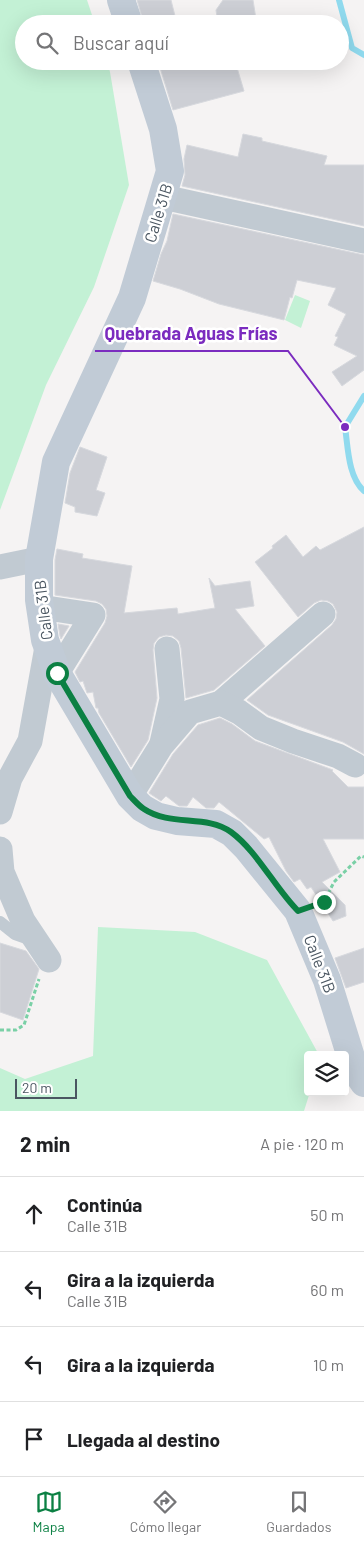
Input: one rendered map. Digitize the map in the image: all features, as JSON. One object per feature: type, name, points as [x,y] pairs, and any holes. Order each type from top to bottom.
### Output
[{"type":"street","points":[[121,0],[126,15]]},
{"type":"street","name":"Calle 31B","points":[[144,70],[163,129],[170,172],[132,298],[56,462],[39,559],[40,607],[45,640],[57,673],[130,796],[142,808],[156,816],[177,821],[216,824],[232,833],[246,846],[298,911],[327,980],[356,1070],[364,1083]]},
{"type":"street","points":[[163,197],[364,241]]},
{"type":"street","points":[[0,566],[39,559]]},
{"type":"street","points":[[40,607],[93,615],[57,673]]},
{"type":"street","points":[[130,796],[162,746],[190,712],[221,703],[323,614]]},
{"type":"street","points":[[0,812],[10,778],[30,741],[47,646]]},
{"type":"street","points":[[162,746],[172,698],[167,649]]},
{"type":"street","points":[[221,703],[239,712],[261,728],[338,756],[355,765]]},
{"type":"street","points":[[0,849],[2,872],[23,921],[43,951]]},
{"type":"lane","points":[[0,922],[15,934],[43,951]]},
{"type":"path","points":[[298,911],[324,902],[334,882],[361,856],[364,857]]},
{"type":"path","points":[[0,1030],[16,1030],[24,1025],[41,974],[43,951]]},
{"type":"green space","points":[[0,0],[87,0],[92,15],[15,15],[15,70],[109,70],[129,185],[94,287],[46,385],[0,510]]},
{"type":"green space","points":[[295,295],[310,301],[301,328],[285,320]]},
{"type":"green space","points":[[98,927],[195,932],[267,960],[317,1051],[304,1051],[304,1096],[309,1096],[304,1111],[0,1111],[0,1068],[25,1079],[93,1056]]},
{"type":"building","points":[[137,0],[171,0],[175,15],[141,15]]},
{"type":"building","points":[[223,0],[253,0],[255,15],[217,15],[216,10]]},
{"type":"building","points":[[161,70],[238,70],[244,91],[173,110]]},
{"type":"building","points":[[243,134],[262,138],[262,141],[327,156],[324,165],[364,165],[364,226],[182,186],[185,175],[184,159],[187,145],[238,157]]},
{"type":"building","points":[[173,214],[364,255],[364,370],[342,386],[332,372],[357,356],[334,345],[338,337],[335,336],[346,314],[328,305],[336,288],[297,280],[284,320],[219,304],[153,281],[167,241]]},
{"type":"building","points":[[80,447],[107,457],[96,490],[105,493],[97,516],[75,512],[75,507],[65,503],[70,473]]},
{"type":"building","points":[[364,527],[364,754],[343,742],[268,715],[247,700],[332,625],[336,619],[337,612],[333,604],[321,600],[314,603],[298,617],[255,562],[286,535],[303,557],[316,546],[320,550]]},
{"type":"building","points":[[57,549],[83,554],[82,558],[132,566],[124,613],[177,608],[178,614],[215,608],[209,578],[215,586],[250,581],[254,606],[235,609],[265,646],[214,690],[186,698],[179,641],[173,636],[159,637],[154,643],[153,650],[157,698],[148,740],[131,767],[99,713],[98,708],[96,708],[93,692],[87,693],[83,681],[80,682],[75,672],[105,623],[106,609],[96,601],[55,595],[55,560]]},
{"type":"building","points":[[58,624],[69,626],[61,639],[60,636]]},
{"type":"building","points":[[220,718],[232,724],[255,741],[333,770],[348,787],[364,787],[364,839],[323,839],[340,872],[322,882],[345,905],[346,916],[333,921],[311,887],[307,889],[300,879],[294,882],[286,871],[269,837],[264,839],[219,802],[214,808],[206,808],[193,797],[187,806],[179,806],[166,796],[161,801],[149,793],[173,754],[198,725]]},
{"type":"building","points":[[0,943],[26,951],[39,969],[23,1020],[0,1012]]},
{"type":"building","points":[[364,948],[364,982],[346,988],[335,958]]},
{"type":"waterway","points":[[339,0],[343,15]]},
{"type":"waterway","points":[[349,37],[352,48],[364,55]]},
{"type":"waterway","points":[[364,396],[345,427],[352,470],[364,491]]},
{"type":"place","name":"Quebrada Aguas Frías","points":[[345,427]]},
{"type":"route","points":[[57,673],[130,796],[142,808],[156,816],[177,821],[216,824],[232,833],[246,846],[298,911],[324,902]]}]
